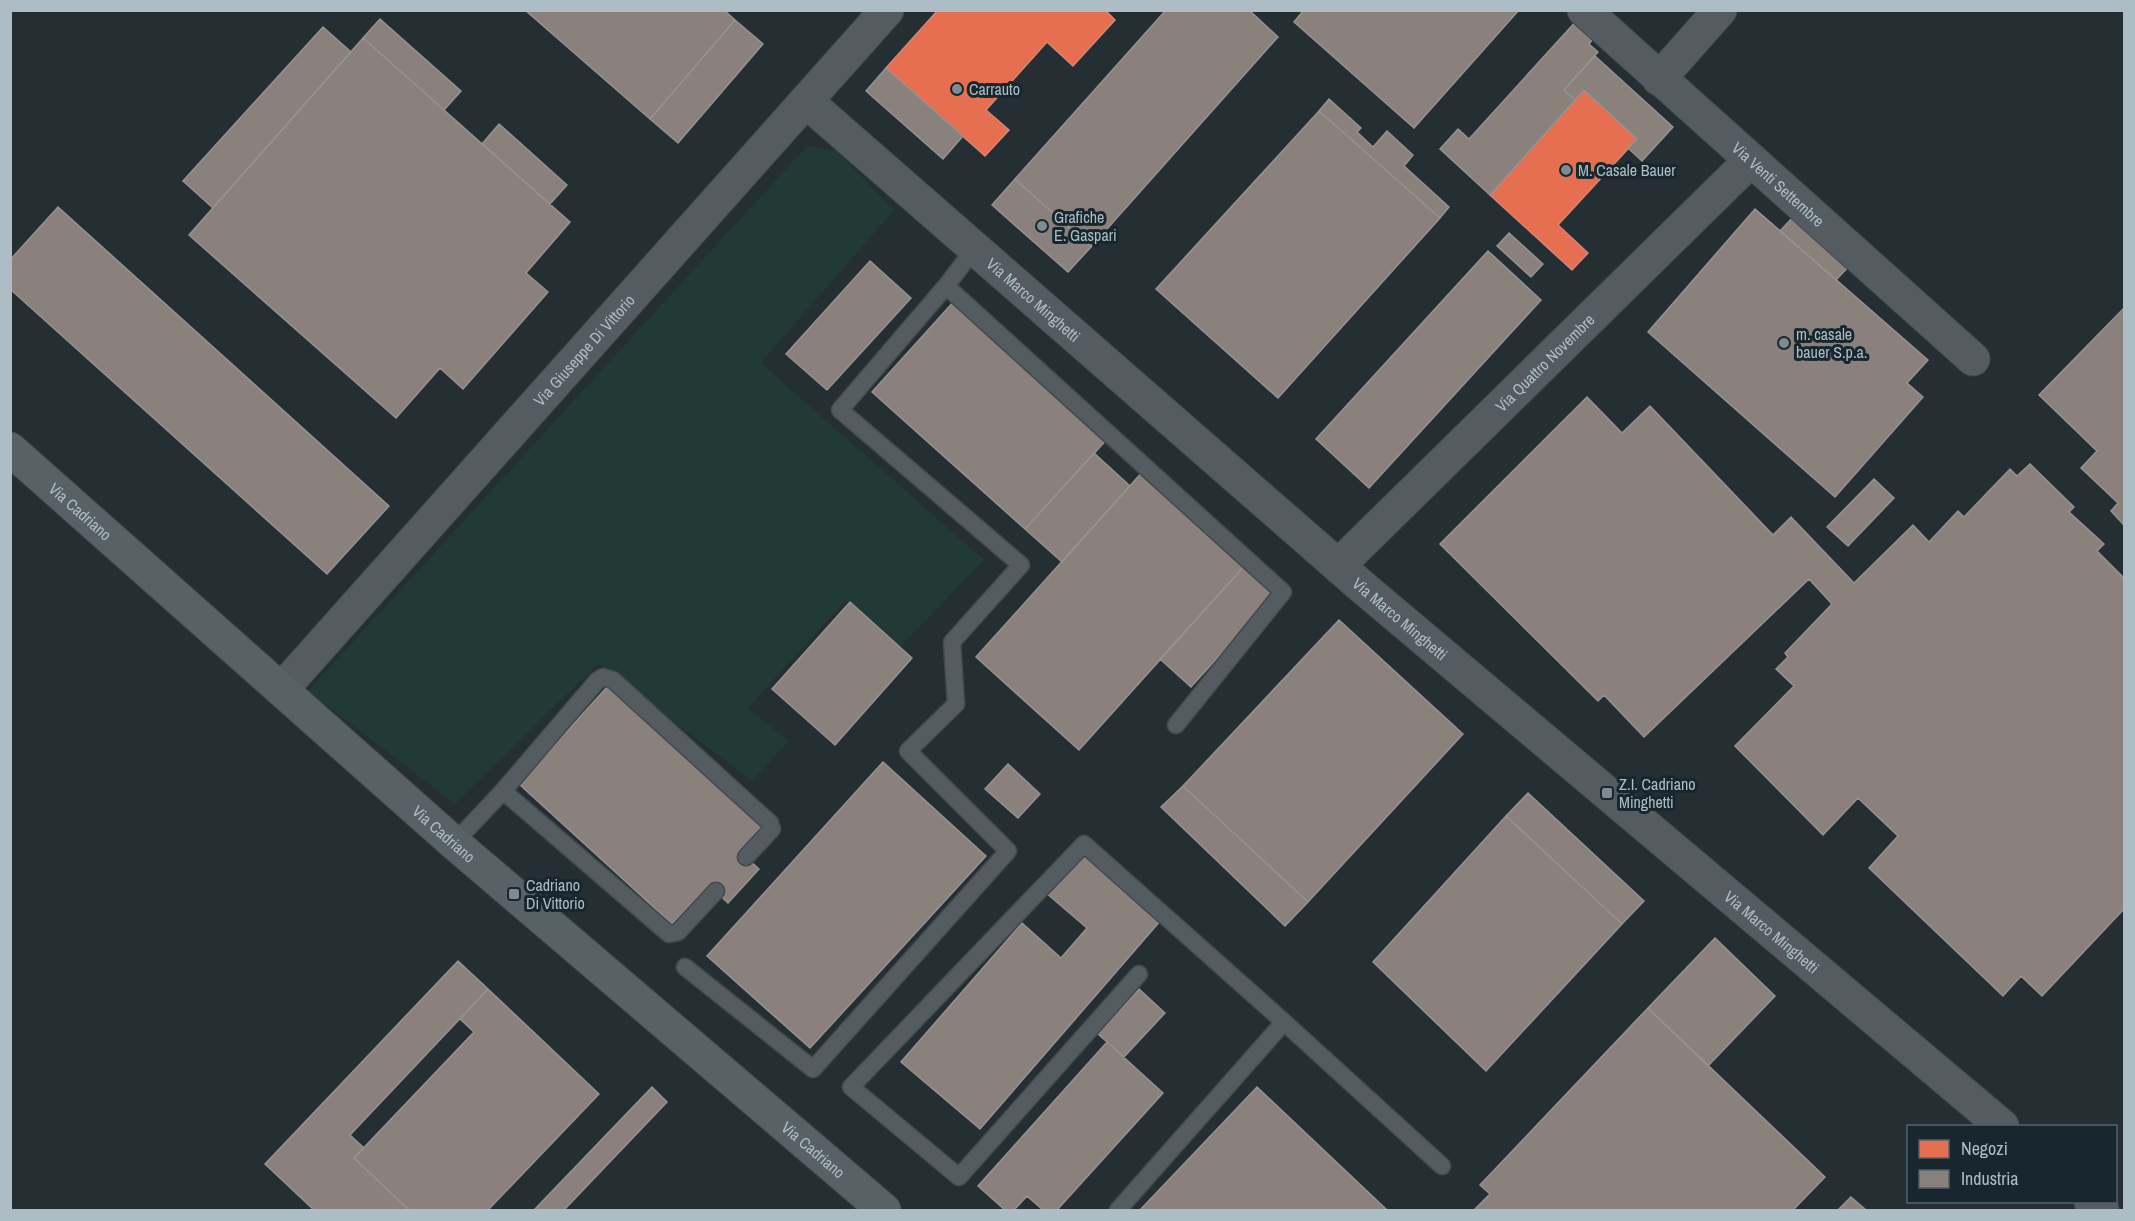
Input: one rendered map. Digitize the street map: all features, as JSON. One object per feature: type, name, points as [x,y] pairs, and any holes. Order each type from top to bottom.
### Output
[{"type":"street","name":"Via Giuseppe Di Vittorio","points":[[282,689],[887,10]]},
{"type":"street","name":"Via Venti Settembre","points":[[1584,10],[1750,161],[1973,358]]},
{"type":"street","points":[[1659,79],[1720,10]]},
{"type":"street","name":"Via Marco Minghetti","points":[[806,100],[1338,566],[2001,1125]]},
{"type":"street","name":"Via Quattro Novembre","points":[[1338,566],[1750,161]]},
{"type":"street","name":"Via Cadriano","points":[[10,449],[454,843],[884,1210]]},
{"type":"lane","points":[[685,967],[813,1069],[1008,851],[908,751],[956,704],[952,642],[1021,565],[840,410],[946,286],[975,248]]},
{"type":"lane","points":[[946,286],[1283,591],[1176,725]]},
{"type":"lane","points":[[454,843],[503,791],[597,681],[603,677],[609,677],[772,825],[772,829],[746,857]]},
{"type":"lane","points":[[503,791],[669,934],[678,932],[716,891]]},
{"type":"lane","points":[[1139,974],[959,1177],[851,1087],[1084,844],[1442,1166]]},
{"type":"lane","points":[[1118,1210],[1284,1022]]},
{"type":"green space","points":[[807,146],[837,151],[894,210],[761,363],[984,560],[900,647],[846,600],[748,708],[789,741],[752,781],[598,664],[455,804],[308,691]]},
{"type":"building: Negozi","name":"Carrauto","points":[[938,10],[1105,10],[1115,20],[1073,66],[1047,42],[986,110],[1009,130],[985,156],[886,68]]},
{"type":"building: Negozi","points":[[1584,90],[1637,139],[1558,225],[1588,253],[1572,270],[1490,195]]},
{"type":"building: Industria","points":[[525,10],[724,10],[735,20],[650,119]]},
{"type":"building: Industria","points":[[1166,10],[1249,10],[1278,37],[1091,247],[1015,179]]},
{"type":"building: Industria","points":[[1304,10],[1519,10],[1414,128],[1294,22]]},
{"type":"building: Industria","points":[[380,19],[461,91],[444,110],[363,38]]},
{"type":"building: Industria","points":[[1578,19],[1596,35],[1589,44],[1598,52],[1564,90],[1575,100],[1490,195],[1440,149],[1458,129],[1469,139]]},
{"type":"building: Industria","points":[[735,20],[763,44],[678,143],[650,119]]},
{"type":"building: Industria","points":[[323,27],[351,52],[213,208],[183,181]]},
{"type":"building: Industria","points":[[363,38],[570,222],[526,273],[548,292],[463,389],[440,368],[396,418],[189,235]]},
{"type":"building: Industria","points":[[1595,56],[1673,127],[1642,161],[1628,148],[1637,139],[1584,90],[1575,100],[1564,90]]},
{"type":"building: Industria","points":[[886,68],[963,136],[943,159],[866,91]]},
{"type":"building: Industria","points":[[1329,99],[1361,128],[1357,132],[1373,147],[1387,131],[1413,155],[1404,166],[1449,207],[1440,218],[1319,111]]},
{"type":"building: Industria","points":[[1319,111],[1440,218],[1278,398],[1156,289]]},
{"type":"building: Industria","points":[[499,124],[567,185],[550,204],[482,144]]},
{"type":"building: Industria","name":"Grafiche E. Gaspari","points":[[1015,179],[1091,247],[1068,272],[992,205]]},
{"type":"building: Industria","points":[[58,207],[389,506],[327,574],[10,289],[10,260]]},
{"type":"building: Industria","name":"m. casale bauer S.p.a.","points":[[1755,209],[1928,360],[1907,383],[1923,397],[1835,497],[1648,332]]},
{"type":"building: Industria","points":[[1796,214],[1852,263],[1836,280],[1780,231]]},
{"type":"building: Industria","points":[[1509,233],[1543,264],[1531,277],[1497,246]]},
{"type":"building: Industria","points":[[1488,251],[1541,300],[1369,488],[1316,439]]},
{"type":"building: Industria","points":[[870,261],[911,298],[827,390],[786,354]]},
{"type":"building: Industria","points":[[956,299],[1109,437],[1025,529],[872,392]]},
{"type":"building: Industria","points":[[2124,308],[2124,525],[2111,511],[2118,503],[2081,468],[2097,451],[2039,395]]},
{"type":"building: Industria","points":[[1587,397],[1622,433],[1650,406],[1773,535],[1791,517],[1854,583],[1913,525],[1929,542],[1958,511],[1964,517],[2010,469],[2017,476],[2030,464],[2074,507],[2069,512],[2104,544],[2097,551],[2124,578],[2124,909],[2042,996],[2021,976],[2003,996],[1869,868],[1898,836],[1858,798],[1823,835],[1735,746],[1794,686],[1776,669],[1788,657],[1785,653],[1832,604],[1809,579],[1644,737],[1604,695],[1598,701],[1440,544]]},
{"type":"building: Industria","points":[[1094,453],[1130,486],[1062,562],[1025,529]]},
{"type":"building: Industria","points":[[1145,469],[1248,562],[1079,750],[976,657]]},
{"type":"building: Industria","points":[[1874,479],[1894,498],[1848,546],[1827,527]]},
{"type":"building: Industria","points":[[1248,562],[1279,590],[1191,687],[1160,659]]},
{"type":"building: Industria","points":[[850,602],[912,658],[835,745],[772,689]]},
{"type":"building: Industria","points":[[1339,620],[1463,734],[1308,902],[1183,786]]},
{"type":"building: Industria","points":[[608,686],[761,827],[739,851],[759,869],[728,903],[709,885],[672,924],[519,784]]},
{"type":"building: Industria","points":[[883,762],[986,856],[810,1048],[707,956]]},
{"type":"building: Industria","points":[[1008,764],[1040,794],[1018,818],[985,789]]},
{"type":"building: Industria","points":[[1183,786],[1308,902],[1285,926],[1161,807]]},
{"type":"building: Industria","points":[[1528,793],[1644,901],[1622,924],[1506,816]]},
{"type":"building: Industria","points":[[1506,816],[1622,924],[1486,1071],[1373,962]]},
{"type":"building: Industria","points":[[1081,851],[1161,920],[980,1129],[901,1062],[1022,923],[1061,958],[1087,928],[1045,892]]},
{"type":"building: Industria","points":[[1715,938],[1775,996],[1708,1066],[1648,1008]]},
{"type":"building: Industria","points":[[458,961],[488,989],[350,1135],[364,1148],[354,1158],[409,1210],[314,1210],[265,1164]]},
{"type":"building: Industria","points":[[488,989],[599,1094],[488,1210],[409,1210],[354,1158],[474,1032],[460,1019]]},
{"type":"building: Industria","points":[[1139,989],[1165,1013],[1124,1057],[1098,1034]]},
{"type":"building: Industria","points":[[1648,1008],[1825,1177],[1793,1210],[1474,1210],[1490,1194],[1480,1185]]},
{"type":"building: Industria","points":[[1107,1042],[1163,1093],[1057,1210],[1043,1210],[1027,1196],[1014,1210],[1005,1210],[978,1186]]},
{"type":"building: Industria","points":[[652,1087],[667,1102],[564,1210],[536,1210],[535,1209]]},
{"type":"building: Industria","points":[[1257,1087],[1387,1210],[1140,1210]]},
{"type":"building: Industria","points":[[1851,1197],[1866,1210],[1838,1210]]},
{"type":"place","name":"Carrauto","points":[[957,89]]},
{"type":"place","name":"M. Casale Bauer","points":[[1566,170]]},
{"type":"place","name":"Grafiche E. Gaspari","points":[[1042,226]]},
{"type":"place","name":"m. casale bauer S.p.a.","points":[[1784,343]]},
{"type":"place","name":"Z.I. Cadriano Minghetti","points":[[1607,793]]},
{"type":"place","name":"Cadriano Di Vittorio","points":[[514,894]]}]
